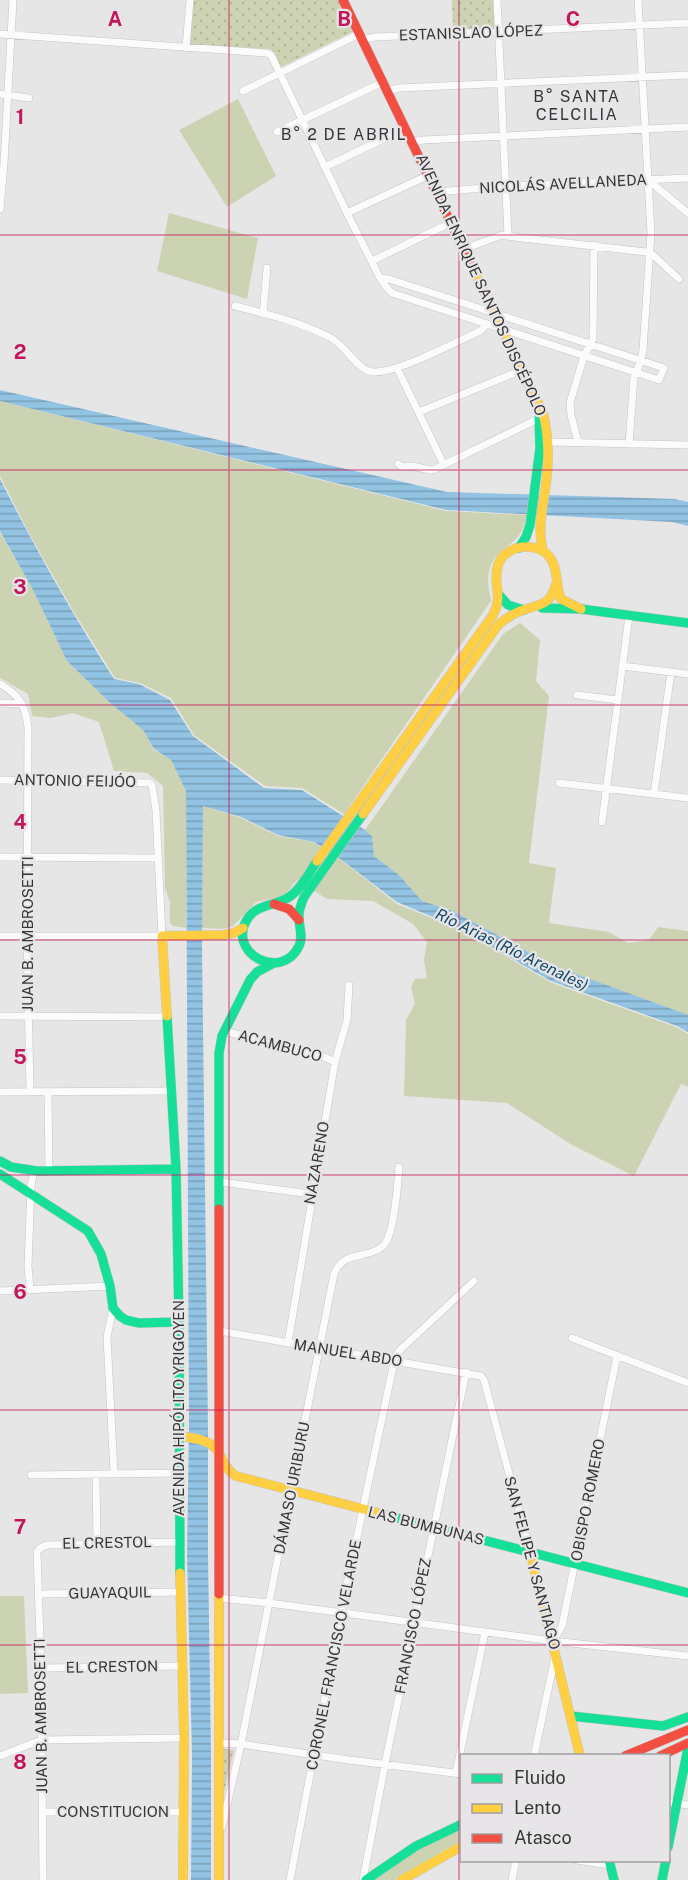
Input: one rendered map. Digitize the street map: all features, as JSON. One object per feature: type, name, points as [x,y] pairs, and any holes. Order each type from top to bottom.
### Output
[{"type":"main road","name":"AVENIDA ENRIQUE SANTOS DISCÉPOLO","points":[[343,0],[543,413],[549,442],[546,484],[535,526]]},
{"type":"main road","points":[[534,396],[540,418],[540,448],[535,486],[535,526],[543,551],[554,564],[562,601],[581,609]]},
{"type":"main road","points":[[519,548],[535,526]]},
{"type":"main road","points":[[524,610],[508,605],[500,596],[497,583],[498,567],[507,553],[519,548],[532,547],[543,551]]},
{"type":"main road","points":[[536,609],[551,598],[557,581]]},
{"type":"main road","points":[[299,921],[299,910],[304,897],[493,615],[500,596]]},
{"type":"main road","points":[[245,946],[243,928],[246,921],[255,910],[284,901],[295,892],[368,800],[498,625],[509,616],[524,610],[557,607],[688,623]]},
{"type":"main road","points":[[219,1880],[219,1053],[224,1031],[253,975],[272,964],[289,959],[300,946],[302,929],[299,921],[289,909],[274,904]]},
{"type":"main road","points":[[162,936],[219,935],[234,933],[243,928]]},
{"type":"main road","points":[[219,935],[240,942],[259,961],[272,964]]},
{"type":"main road","name":"AVENIDA HIPÓLITO YRIGOYEN","points":[[162,936],[176,1169],[184,1437],[180,1473],[179,1542],[184,1738],[183,1880]]},
{"type":"main road","points":[[0,1161],[11,1167],[37,1171],[176,1169]]},
{"type":"main road","points":[[0,1174],[88,1231],[101,1254],[110,1286],[113,1308],[120,1316],[133,1322],[180,1322]]},
{"type":"main road","points":[[184,1437],[210,1444],[217,1439],[220,1431]]},
{"type":"main road","name":"LAS BUMBUNAS","points":[[210,1444],[217,1452],[224,1468],[236,1476],[688,1593]]},
{"type":"main road","name":"SAN FELIPE Y SANTIAGO","points":[[530,1552],[580,1754]]},
{"type":"main road","points":[[571,1716],[663,1726],[688,1717]]},
{"type":"main road","points":[[628,1754],[688,1730]]},
{"type":"main road","points":[[662,1754],[688,1743]]},
{"type":"main road","points":[[670,1836],[673,1803],[688,1748]]},
{"type":"main road","points":[[364,1880],[416,1846],[460,1825]]},
{"type":"main road","points":[[402,1880],[460,1847]]},
{"type":"main road","points":[[662,1880],[666,1862]]},
{"type":"main road","points":[[610,1863],[614,1880]]},
{"type":"street","points":[[0,209],[3,94],[13,0]]},
{"type":"street","points":[[186,48],[190,0]]},
{"type":"street","points":[[497,0],[508,235]]},
{"type":"street","points":[[629,444],[635,372],[641,361],[651,223],[638,0]]},
{"type":"street","name":"ESTANISLAO LÓPEZ","points":[[243,91],[361,37],[688,23]]},
{"type":"street","points":[[0,34],[271,55],[380,278],[392,293],[659,380],[664,368],[380,278]]},
{"type":"street","points":[[278,132],[385,86],[399,88],[688,75]]},
{"type":"street","points":[[3,94],[29,98]]},
{"type":"street","points":[[413,142],[504,135],[688,127]]},
{"type":"street","points":[[325,167],[406,128]]},
{"type":"street","points":[[347,213],[429,175]]},
{"type":"street","name":"NICOLÁS AVELLANEDA","points":[[437,192],[507,186],[688,178]]},
{"type":"street","points":[[648,180],[688,213]]},
{"type":"street","points":[[372,261],[452,222]]},
{"type":"street","points":[[464,249],[502,235],[594,245],[650,253],[679,279]]},
{"type":"street","points":[[578,442],[570,409],[571,398],[584,356],[593,339],[594,245]]},
{"type":"street","points":[[263,314],[267,268]]},
{"type":"street","points":[[234,306],[291,321],[330,337],[343,347],[364,370],[382,373],[480,331],[487,324]]},
{"type":"street","points":[[397,368],[444,465]]},
{"type":"street","points":[[418,412],[522,370]]},
{"type":"street","points":[[398,464],[430,471],[540,418]]},
{"type":"street","points":[[549,442],[688,445]]},
{"type":"street","points":[[602,822],[629,616]]},
{"type":"street","points":[[622,666],[688,674]]},
{"type":"street","points":[[654,794],[671,672]]},
{"type":"street","points":[[0,684],[14,692],[22,704]]},
{"type":"street","points":[[577,695],[618,700]]},
{"type":"street","points":[[0,703],[22,704]]},
{"type":"street","name":"JUAN B. AMBROSETTI","points":[[22,704],[28,727],[27,936],[30,1092]]},
{"type":"street","name":"ANTONIO FEIJÓO","points":[[0,780],[150,783],[154,789],[159,858]]},
{"type":"street","points":[[559,783],[688,798]]},
{"type":"street","points":[[0,857],[159,858],[162,936],[0,936]]},
{"type":"street","name":"NAZARENO","points":[[288,1343],[311,1194],[335,1062],[347,1020],[350,985]]},
{"type":"street","points":[[0,1016],[168,1017]]},
{"type":"street","name":"ACAMBUCO","points":[[224,1031],[322,1056],[335,1062]]},
{"type":"street","points":[[0,1092],[172,1091]]},
{"type":"street","points":[[48,1093],[49,1171]]},
{"type":"street","name":"DÁMASO URIBURU","points":[[219,1840],[241,1744],[332,1282],[336,1268],[342,1261],[379,1248],[388,1239],[399,1167]]},
{"type":"street","points":[[30,1289],[28,1266],[30,1194],[32,1180],[37,1171]]},
{"type":"street","points":[[220,1182],[311,1194]]},
{"type":"street","points":[[394,1360],[400,1350],[474,1281]]},
{"type":"street","points":[[0,1291],[110,1286]]},
{"type":"street","points":[[113,1308],[107,1337],[114,1473]]},
{"type":"street","name":"MANUEL ABDO","points":[[220,1331],[477,1374]]},
{"type":"street","points":[[572,1338],[688,1383]]},
{"type":"street","name":"OBISPO ROMERO","points":[[553,1641],[562,1626],[617,1356]]},
{"type":"street","name":"CORONEL FRANCISCO VELARDE","points":[[290,1880],[341,1613],[394,1360]]},
{"type":"street","name":"FRANCISCO LÓPEZ","points":[[364,1880],[385,1764],[466,1372]]},
{"type":"street","name":"SAN FELIPE Y SANTIAGO","points":[[477,1374],[484,1380],[530,1552]]},
{"type":"street","points":[[31,1475],[180,1473]]},
{"type":"street","points":[[96,1475],[97,1544]]},
{"type":"street","name":"EL CRESTOL","points":[[37,1552],[47,1545],[179,1542]]},
{"type":"street","name":"JUAN B. AMBROSETTI","points":[[37,1552],[41,1668],[43,1880]]},
{"type":"street","name":"GUAYAQUIL","points":[[39,1594],[181,1592]]},
{"type":"street","points":[[219,1598],[688,1656]]},
{"type":"street","points":[[463,1754],[485,1632]]},
{"type":"street","points":[[534,1754],[556,1652]]},
{"type":"street","name":"EL CRESTON","points":[[41,1668],[183,1666]]},
{"type":"street","points":[[0,1756],[41,1740],[184,1738]]},
{"type":"street","points":[[220,1743],[459,1773]]},
{"type":"street","points":[[673,1803],[688,1804]]},
{"type":"street","name":"CONSTITUCION","points":[[42,1812],[184,1812]]},
{"type":"street","points":[[512,1880],[516,1862]]},
{"type":"green space","points":[[193,0],[339,0],[354,31],[281,67],[271,49],[189,45]]},
{"type":"green space","points":[[452,0],[494,0],[495,29],[453,31]]},
{"type":"green space","points":[[238,99],[276,176],[227,207],[179,130]]},
{"type":"green space","points":[[169,213],[258,238],[247,299],[157,271]]},
{"type":"green space","points":[[0,401],[446,511],[526,515],[524,526],[515,540],[493,560],[488,580],[491,601],[344,814],[302,788],[265,786],[194,735],[171,698],[140,683],[115,678],[72,609],[0,476]]},
{"type":"green space","points":[[0,532],[33,590],[67,661],[109,702],[143,730],[154,750],[171,760],[186,791],[186,928],[173,926],[170,923],[170,902],[165,888],[163,786],[147,773],[114,771],[99,722],[72,713],[51,718],[32,716],[28,694],[0,678]]},
{"type":"green space","points":[[520,623],[540,640],[536,681],[549,696],[529,863],[556,868],[549,923],[609,932],[628,943],[649,940],[658,927],[688,931],[688,1016],[552,965],[453,911],[422,901],[399,875],[374,856],[372,836],[365,830],[503,634]]},
{"type":"green space","points":[[203,806],[241,818],[278,836],[313,842],[345,863],[397,904],[459,929],[552,983],[676,1027],[688,1034],[688,1087],[681,1084],[634,1176],[572,1145],[507,1103],[404,1096],[406,1020],[415,1004],[411,987],[415,979],[427,978],[424,960],[427,942],[413,924],[373,901],[327,899],[297,880],[281,897],[256,902],[233,926],[224,929],[202,928]]},
{"type":"green space","points":[[0,1596],[24,1596],[28,1693],[0,1694]]},
{"type":"green space","points":[[224,1749],[234,1750],[223,1797]]},
{"type":"green space","points":[[460,1830],[460,1842],[395,1880],[374,1880],[423,1847]]},
{"type":"water","points":[[0,390],[447,492],[675,499],[688,502],[688,526],[672,522],[446,510],[0,401]]},
{"type":"water","name":"Río Arias (Río Arenales)","points":[[0,479],[54,580],[114,679],[139,684],[170,700],[193,736],[264,788],[302,790],[365,830],[372,836],[374,856],[399,875],[422,901],[453,911],[552,965],[688,1015],[688,1032],[551,981],[459,928],[397,902],[314,842],[278,835],[241,817],[203,806],[202,947],[211,1880],[191,1880],[192,1754],[187,1555],[189,1427],[186,791],[171,760],[154,749],[143,730],[109,702],[67,661],[33,590],[0,531]]},
{"type":"traffic: fast","points":[[519,548],[530,525],[540,448],[539,416]]},
{"type":"traffic: fast","points":[[500,596],[508,605],[524,610]]},
{"type":"traffic: fast","points":[[542,608],[581,609],[688,623]]},
{"type":"traffic: fast","points":[[317,861],[293,894],[284,900],[256,910],[248,918],[243,930],[244,942],[249,952],[258,959],[280,962],[291,957],[299,946],[301,938],[299,912],[304,897],[363,814]]},
{"type":"traffic: fast","points":[[219,1209],[219,1053],[222,1036],[250,980],[257,972],[272,964]]},
{"type":"traffic: fast","points":[[167,1016],[176,1169],[180,1573]]},
{"type":"traffic: fast","points":[[0,1161],[11,1167],[37,1171],[176,1169]]},
{"type":"traffic: fast","points":[[0,1174],[88,1231],[101,1254],[110,1286],[113,1308],[120,1316],[139,1323],[179,1322]]},
{"type":"traffic: fast","points":[[390,1516],[688,1593]]},
{"type":"traffic: fast","points":[[571,1716],[663,1726],[688,1717]]},
{"type":"traffic: fast","points":[[670,1837],[688,1748]]},
{"type":"traffic: fast","points":[[366,1880],[416,1846],[460,1825]]},
{"type":"traffic: fast","points":[[610,1862],[614,1880]]},
{"type":"traffic: fast","points":[[662,1880],[666,1862]]},
{"type":"traffic: slow","points":[[475,273],[543,413],[548,457],[541,526],[543,551]]},
{"type":"traffic: slow","points":[[317,861],[493,615],[498,601],[497,571],[502,558],[515,549],[523,547],[539,549],[546,553],[553,564],[561,599],[581,609]]},
{"type":"traffic: slow","points":[[363,814],[498,625],[516,613],[546,602],[552,595],[557,581]]},
{"type":"traffic: slow","points":[[167,1016],[162,936],[224,935],[243,928]]},
{"type":"traffic: slow","points":[[180,1436],[209,1443],[236,1476],[390,1516]]},
{"type":"traffic: slow","points":[[530,1552],[580,1754]]},
{"type":"traffic: slow","points":[[180,1573],[184,1738],[183,1880]]},
{"type":"traffic: slow","points":[[219,1594],[219,1880]]},
{"type":"traffic: slow","points":[[402,1880],[460,1847]]},
{"type":"traffic: jam","points":[[343,0],[475,273]]},
{"type":"traffic: jam","points":[[274,904],[289,909],[299,920]]},
{"type":"traffic: jam","points":[[219,1209],[219,1594]]},
{"type":"traffic: jam","points":[[630,1754],[688,1730]]},
{"type":"traffic: jam","points":[[664,1754],[688,1743]]},
{"type":"district","name":"B° SANTA CELCILIA","points":[[577,105]]},
{"type":"district","name":"B° 2 DE ABRIL","points":[[344,134]]}]
